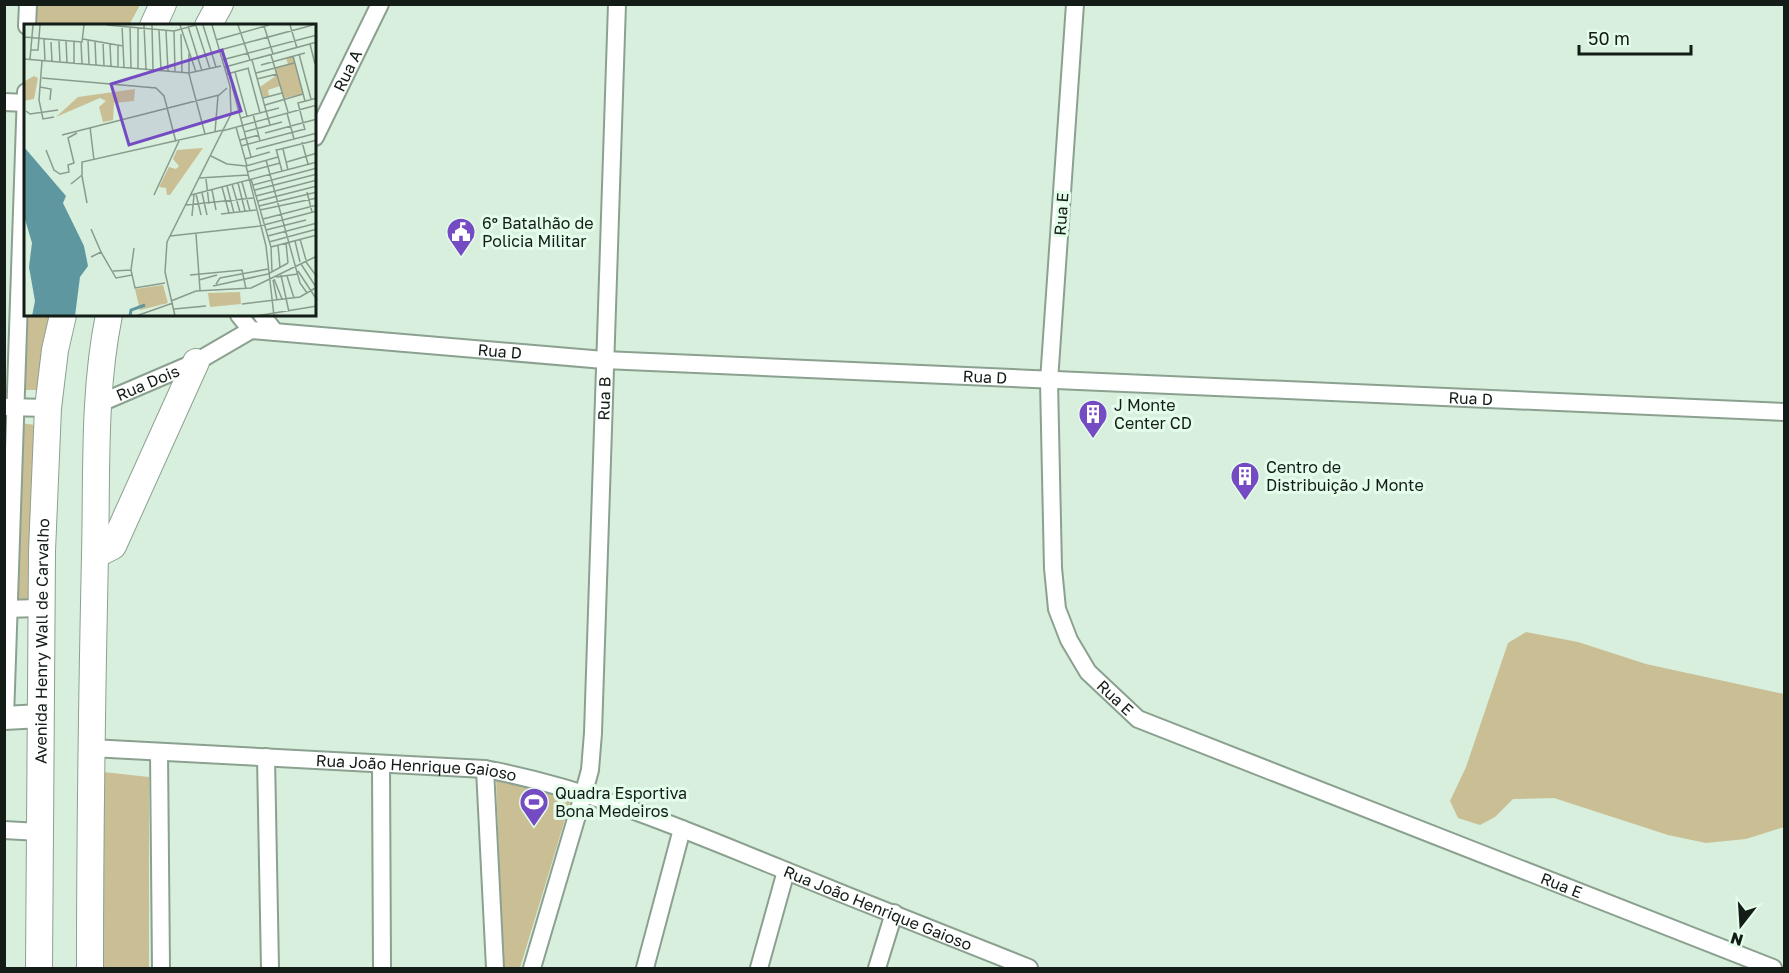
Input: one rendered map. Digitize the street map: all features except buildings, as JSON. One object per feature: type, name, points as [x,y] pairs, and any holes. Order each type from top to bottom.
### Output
[{"type":"main road","points":[[154,24],[163,4]]},
{"type":"main road","points":[[209,24],[220,4]]},
{"type":"main road","name":"Avenida Henry Wall de Carvalho","points":[[39,969],[40,608],[48,408],[55,350],[63,316]]},
{"type":"main road","points":[[90,969],[91,748],[98,404],[102,348],[109,316]]},
{"type":"main road","points":[[95,555],[114,546],[196,362]]},
{"type":"street","points":[[27,4],[27,24]]},
{"type":"street","name":"Rua A","points":[[316,135],[380,4]]},
{"type":"street","name":"Rua B","points":[[532,969],[590,770],[617,4]]},
{"type":"street","name":"Rua E","points":[[1075,4],[1050,381],[1053,568],[1058,609],[1069,640],[1088,672],[1138,719],[1773,969]]},
{"type":"street","points":[[4,102],[24,103]]},
{"type":"street","points":[[24,123],[10,407],[5,718],[41,716]]},
{"type":"street","points":[[196,362],[251,330],[240,316]]},
{"type":"street","points":[[263,316],[275,332]]},
{"type":"street","name":"Rua D","points":[[251,330],[604,360],[1785,412]]},
{"type":"street","name":"Rua Dois","points":[[98,404],[196,362]]},
{"type":"street","points":[[10,407],[48,408]]},
{"type":"street","points":[[6,609],[40,608]]},
{"type":"street","name":"Rua João Henrique Gaioso","points":[[91,748],[485,769],[535,778],[584,792],[894,913],[993,962],[1029,969]]},
{"type":"street","points":[[159,753],[161,969]]},
{"type":"street","points":[[266,757],[270,969]]},
{"type":"street","points":[[381,764],[382,969]]},
{"type":"street","points":[[485,769],[495,969]]},
{"type":"street","points":[[645,969],[682,829]]},
{"type":"street","points":[[4,830],[39,832]]},
{"type":"street","points":[[759,969],[786,871]]},
{"type":"street","points":[[877,969],[894,913]]},
{"type":"shaded area","points":[[33,5],[140,5],[130,24],[33,24]]},
{"type":"shaded area","points":[[26,316],[51,316],[41,390],[22,390]]},
{"type":"shaded area","points":[[18,423],[37,425],[33,600],[11,600]]},
{"type":"shaded area","points":[[1526,632],[1578,642],[1646,664],[1784,694],[1784,827],[1746,839],[1706,843],[1668,835],[1554,798],[1513,799],[1495,817],[1480,825],[1458,818],[1450,801],[1466,767],[1508,643]]},
{"type":"shaded area","points":[[94,771],[149,777],[149,968],[97,968]]},
{"type":"shaded area","points":[[496,778],[573,793],[520,968],[503,968]]},
{"type":"place","name":"6º Batalhão de Policia Militar","points":[[461,258]]},
{"type":"place","name":"J Monte Center CD","points":[[1093,440]]},
{"type":"place","name":"Centro de Distribuição J Monte","points":[[1245,502]]},
{"type":"place","name":"Quadra Esportiva Bona Medeiros","points":[[534,828]]}]
